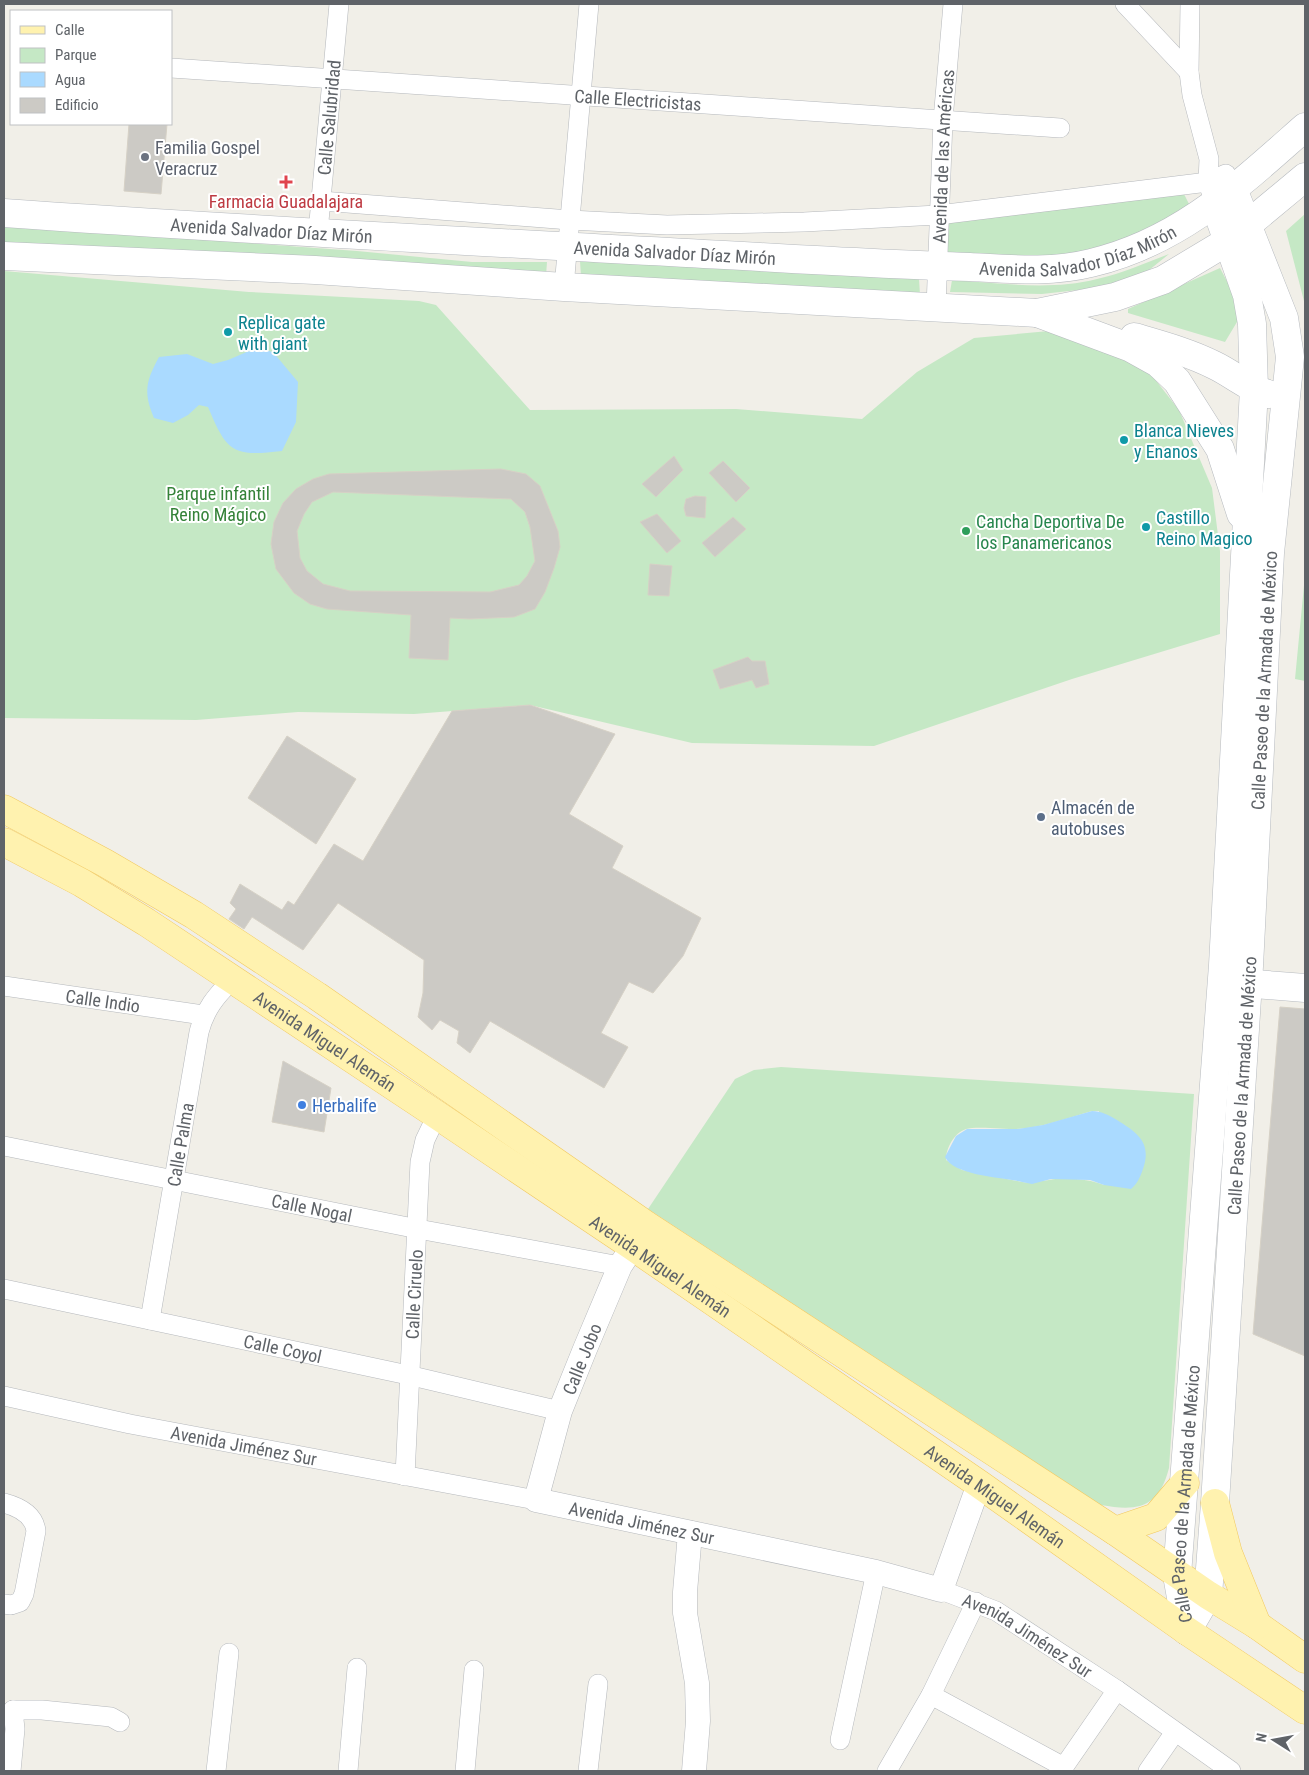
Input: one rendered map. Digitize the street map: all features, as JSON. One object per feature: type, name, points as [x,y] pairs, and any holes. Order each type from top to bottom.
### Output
[{"type":"main road","name":"Avenida Salvador Díaz Mirón","points":[[4,213],[318,232],[568,233],[938,266],[1044,270],[1089,264],[1168,235],[1221,188],[1305,127]]},
{"type":"main road","points":[[4,256],[315,270],[564,287],[1037,312],[1115,297],[1163,280],[1238,233],[1305,177]]},
{"type":"main road","name":"Calle Paseo de la Armada de México","points":[[1187,1632],[1177,1575],[1206,1187],[1214,1088],[1235,974],[1270,553],[1290,357],[1284,318],[1238,233],[1221,188]]},
{"type":"main road","name":"Calle Paseo de la Armada de México","points":[[1187,1632],[1208,1595],[1241,1088],[1235,974],[1246,526],[1254,390],[1252,324],[1238,233]]},
{"type":"main road","points":[[1037,312],[1138,352],[1158,363],[1177,382],[1220,449],[1246,526]]},
{"type":"main road","points":[[1076,327],[1102,327],[1194,355],[1216,366],[1254,390],[1286,399]]},
{"type":"main road","name":"Avenida Miguel Alemán","points":[[4,809],[105,863],[194,915],[317,996],[633,1246],[1115,1531],[1177,1575],[1257,1625],[1305,1659]]},
{"type":"main road","name":"Avenida Miguel Alemán","points":[[4,842],[82,883],[437,1115],[633,1246],[979,1484],[1187,1632],[1305,1710]]},
{"type":"main road","points":[[1235,974],[1305,970]]},
{"type":"main road","points":[[1235,974],[1305,988]]},
{"type":"main road","points":[[1214,1088],[1241,1088]]},
{"type":"main road","points":[[1206,1187],[1235,1188]]},
{"type":"main road","points":[[1115,1531],[1156,1517],[1184,1483]]},
{"type":"main road","points":[[1215,1503],[1228,1553],[1257,1625]]},
{"type":"street","name":"Calle Salubridad","points":[[318,232],[339,4]]},
{"type":"street","points":[[564,287],[589,4]]},
{"type":"street","points":[[948,4],[953,4]]},
{"type":"street","name":"Avenida de las Américas","points":[[936,308],[943,120],[953,4]]},
{"type":"street","points":[[1125,4],[1189,72]]},
{"type":"street","points":[[1190,4],[1189,72],[1192,95],[1209,159],[1221,188]]},
{"type":"street","name":"Calle Electricistas","points":[[172,68],[1060,128]]},
{"type":"street","name":"Avenida Salvador Díaz Mirón","points":[[321,201],[568,233],[677,225],[804,222],[938,215],[1221,188]]},
{"type":"street","name":"Calle Palma","points":[[150,1320],[203,1015],[214,998],[232,980]]},
{"type":"street","name":"Calle Indio","points":[[4,986],[203,1015]]},
{"type":"street","name":"Calle Ciruelo","points":[[405,1476],[408,1376],[422,1150],[437,1115]]},
{"type":"street","name":"Calle Nogal","points":[[4,1146],[418,1230],[633,1246]]},
{"type":"street","name":"Calle Jobo","points":[[536,1500],[560,1411],[633,1246]]},
{"type":"street","name":"Calle Coyol","points":[[4,1289],[408,1376],[560,1411]]},
{"type":"street","name":"Avenida Jiménez Sur","points":[[4,1396],[130,1424],[536,1500],[876,1572],[941,1590],[996,1611],[1117,1690],[1231,1771]]},
{"type":"street","points":[[941,1590],[979,1484]]},
{"type":"street","points":[[4,1503],[15,1506],[29,1515],[35,1522],[36,1531],[24,1594],[12,1603]]},
{"type":"street","points":[[690,1533],[684,1592],[685,1613],[697,1683],[694,1771]]},
{"type":"street","points":[[840,1740],[876,1572]]},
{"type":"street","points":[[887,1771],[930,1695],[976,1602]]},
{"type":"street","points":[[216,1771],[229,1653]]},
{"type":"street","points":[[348,1771],[357,1668]]},
{"type":"street","points":[[465,1771],[474,1670]]},
{"type":"street","points":[[588,1771],[598,1684]]},
{"type":"street","points":[[930,1695],[1062,1769],[1117,1690]]},
{"type":"street","points":[[11,1771],[15,1729],[8,1706],[111,1717],[120,1722]]},
{"type":"street","points":[[1148,1771],[1174,1732]]},
{"type":"green space","points":[[1182,190],[1191,208],[1150,232],[1037,264],[946,254],[946,222]]},
{"type":"green space","points":[[1305,214],[1305,305],[1286,231]]},
{"type":"green space","points":[[4,225],[357,251],[472,262],[547,262],[546,276],[4,250]]},
{"type":"green space","points":[[1169,254],[1143,275],[1123,285],[1042,294],[950,292],[952,280],[1025,285],[1079,283],[1115,274]]},
{"type":"green space","points":[[580,261],[919,279],[920,295],[581,276]]},
{"type":"green space","points":[[1220,268],[1243,312],[1225,342],[1128,313],[1128,309]]},
{"type":"green space","name":"Parque infantil Reino Mágico","points":[[4,271],[249,292],[419,301],[436,305],[530,410],[736,409],[862,419],[917,372],[974,338],[1071,329],[1143,364],[1179,410],[1212,488],[1220,551],[1220,634],[1072,679],[874,746],[692,743],[530,705],[414,714],[298,712],[196,720],[4,718]]},
{"type":"green space","points":[[1305,575],[1305,681],[1295,679]]},
{"type":"green space","points":[[781,1067],[1194,1094],[1169,1468],[1160,1491],[1153,1499],[1137,1507],[1126,1508],[1101,1505],[648,1209],[735,1079],[754,1070]],"holes":[[[1092,1111],[1099,1111],[1104,1185],[1077,1179],[1056,1179],[1033,1183],[1022,1182],[962,1170],[946,1160],[947,1151],[952,1142],[958,1134],[966,1129],[1035,1127]]]},
{"type":"water","points":[[256,348],[273,352],[298,382],[296,422],[282,451],[252,453],[242,452],[233,448],[221,434],[208,407],[199,405],[188,415],[173,423],[154,418],[147,394],[151,373],[159,357],[187,354],[213,364]]},
{"type":"water","points":[[1092,1111],[1105,1114],[1125,1125],[1137,1134],[1144,1145],[1146,1152],[1143,1169],[1137,1182],[1131,1189],[1104,1185],[1090,1180],[1051,1179],[1032,1184],[979,1175],[958,1168],[945,1157],[956,1136],[967,1129],[1018,1129],[1043,1125]]},
{"type":"building","name":"Familia Gospel Veracruz","points":[[129,125],[167,125],[161,194],[124,191]]},
{"type":"building","points":[[674,456],[683,470],[656,497],[642,484]]},
{"type":"building","points":[[723,461],[750,488],[736,502],[709,473]]},
{"type":"building","points":[[501,469],[526,474],[540,486],[558,531],[560,547],[545,592],[535,609],[514,617],[450,618],[448,660],[409,658],[411,615],[327,609],[310,604],[294,593],[276,569],[271,544],[274,522],[283,503],[296,489],[313,479],[329,474]],"holes":[[[333,492],[511,499],[525,512],[530,527],[535,561],[527,576],[519,585],[490,592],[350,591],[323,584],[307,571],[300,558],[297,531],[304,514],[312,502]]]},
{"type":"building","points":[[695,496],[706,497],[705,518],[686,516],[684,508],[686,499]]},
{"type":"building","points":[[657,514],[681,541],[667,553],[640,522]]},
{"type":"building","points":[[733,517],[746,529],[715,557],[702,543]]},
{"type":"building","points":[[650,564],[672,566],[669,596],[648,595]]},
{"type":"building","points":[[748,657],[752,661],[765,661],[769,684],[756,688],[752,680],[720,689],[713,670]]},
{"type":"building","points":[[530,705],[615,734],[569,814],[623,846],[612,868],[701,918],[683,956],[653,993],[629,982],[601,1033],[628,1047],[604,1088],[490,1021],[470,1053],[457,1043],[459,1031],[440,1020],[432,1030],[418,1017],[423,993],[424,960],[338,903],[303,950],[252,917],[244,929],[229,919],[236,909],[230,903],[240,884],[282,910],[288,901],[294,905],[334,844],[363,861],[452,711]]},
{"type":"building","points":[[287,736],[356,779],[316,844],[248,798]]},
{"type":"building","points":[[1280,1007],[1305,1009],[1305,1356],[1253,1334]]},
{"type":"building","name":"Herbalife","points":[[283,1061],[331,1088],[324,1132],[272,1122]]},
{"type":"place","name":"Familia Gospel Veracruz","points":[[145,157]]},
{"type":"place","name":"Farmacia Guadalajara","points":[[286,182]]},
{"type":"place","name":"Replica gate with giant","points":[[228,332]]},
{"type":"place","name":"Blanca Nieves y Enanos","points":[[1124,440]]},
{"type":"place","name":"Castillo Reino Magico","points":[[1146,527]]},
{"type":"place","name":"Cancha Deportiva De los Panamericanos","points":[[966,531]]},
{"type":"place","name":"Almacén de autobuses","points":[[1041,817]]},
{"type":"place","name":"Herbalife","points":[[302,1105]]}]
